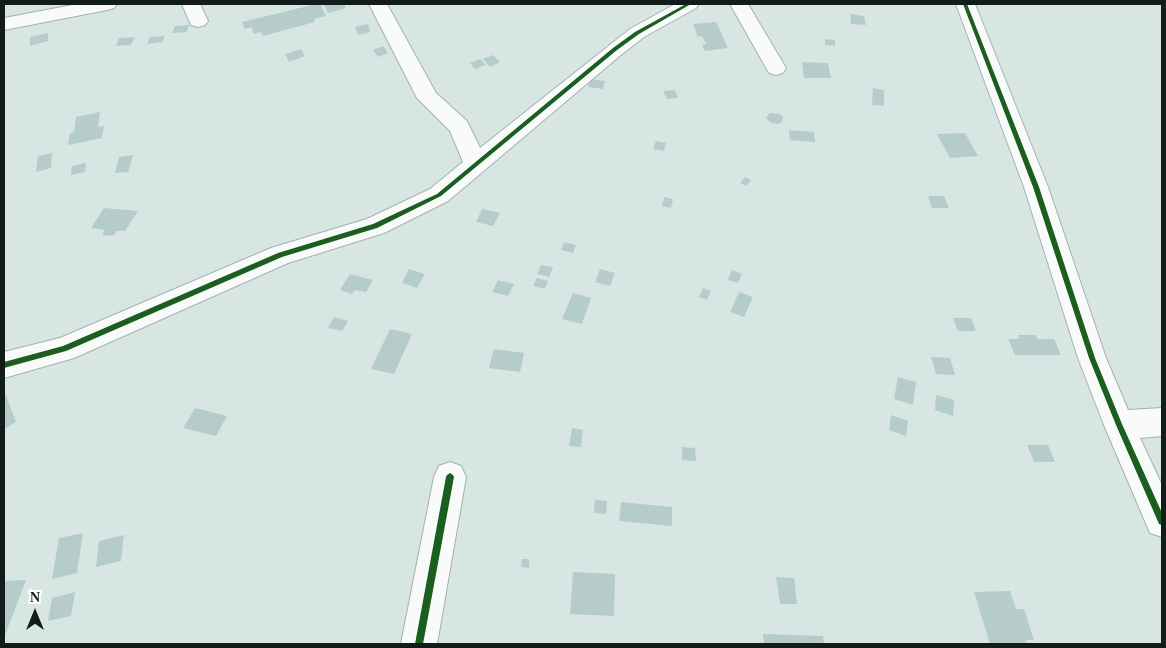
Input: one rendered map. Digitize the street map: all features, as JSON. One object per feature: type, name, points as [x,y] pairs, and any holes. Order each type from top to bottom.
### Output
[{"type":"street","points":[[4,24],[107,4]]},
{"type":"street","points":[[378,4],[428,98],[460,127],[476,164]]},
{"type":"street","points":[[4,365],[64,349],[280,255],[375,226],[439,195],[615,49],[637,33],[689,4]]},
{"type":"street","points":[[739,4],[776,68]]},
{"type":"street","points":[[965,4],[1033,178],[1085,340],[1119,425],[1162,521]]},
{"type":"street","points":[[1119,425],[1162,422]]},
{"type":"street","points":[[419,644],[450,477]]},
{"type":"building","points":[[320,4],[326,16],[314,19],[315,22],[263,36],[261,32],[254,34],[251,27],[245,29],[242,22]]},
{"type":"building","points":[[324,4],[344,4],[346,8],[328,13]]},
{"type":"building","points":[[850,14],[864,16],[866,25],[851,24]]},
{"type":"building","points":[[716,22],[728,48],[705,51],[702,45],[706,44],[702,36],[698,37],[693,24]]},
{"type":"building","points":[[368,24],[370,32],[358,35],[355,27]]},
{"type":"building","points":[[189,25],[187,32],[172,33],[175,26]]},
{"type":"building","points":[[48,33],[48,41],[30,46],[30,37]]},
{"type":"building","points":[[165,36],[162,42],[147,44],[150,37]]},
{"type":"building","points":[[135,37],[131,45],[116,46],[119,38]]},
{"type":"building","points":[[825,39],[835,40],[835,46],[825,45]]},
{"type":"building","points":[[383,46],[388,53],[378,57],[373,50]]},
{"type":"building","points":[[301,49],[305,56],[289,62],[285,54]]},
{"type":"building","points":[[493,55],[500,62],[490,67],[483,59]]},
{"type":"building","points":[[480,59],[486,65],[475,69],[470,63]]},
{"type":"building","points":[[802,62],[828,63],[831,78],[804,78]]},
{"type":"building","points":[[591,79],[605,81],[603,89],[588,87]]},
{"type":"building","points":[[873,88],[884,90],[884,106],[872,105]]},
{"type":"building","points":[[675,90],[678,98],[667,99],[663,91]]},
{"type":"building","points":[[100,112],[98,127],[104,126],[102,138],[68,145],[70,133],[74,132],[76,117]]},
{"type":"building","points":[[770,113],[780,114],[783,118],[782,121],[779,124],[771,123],[766,118]]},
{"type":"building","points":[[789,130],[814,132],[815,142],[790,140]]},
{"type":"building","points":[[965,133],[978,156],[950,158],[937,134]]},
{"type":"building","points":[[656,141],[666,143],[664,151],[653,149]]},
{"type":"building","points":[[52,153],[51,168],[36,172],[38,156]]},
{"type":"building","points":[[133,155],[128,172],[115,173],[119,157]]},
{"type":"building","points":[[86,163],[85,172],[71,175],[72,166]]},
{"type":"building","points":[[745,177],[751,180],[746,186],[740,183]]},
{"type":"building","points":[[928,196],[944,196],[949,208],[932,208]]},
{"type":"building","points":[[664,197],[673,199],[671,208],[662,206]]},
{"type":"building","points":[[104,208],[138,211],[125,231],[117,231],[113,236],[102,235],[105,230],[91,228]]},
{"type":"building","points":[[482,209],[500,213],[493,226],[476,222]]},
{"type":"building","points":[[564,242],[576,245],[573,253],[561,250]]},
{"type":"building","points":[[541,265],[553,267],[549,277],[537,274]]},
{"type":"building","points":[[409,269],[425,274],[417,288],[402,283]]},
{"type":"building","points":[[600,269],[615,273],[610,286],[595,282]]},
{"type":"building","points":[[732,270],[742,274],[738,283],[728,280]]},
{"type":"building","points":[[350,274],[373,280],[366,292],[355,290],[352,294],[340,290]]},
{"type":"building","points":[[537,278],[548,281],[545,289],[533,286]]},
{"type":"building","points":[[498,280],[514,284],[508,296],[492,292]]},
{"type":"building","points":[[703,288],[711,291],[707,300],[699,297]]},
{"type":"building","points":[[739,292],[753,297],[744,317],[730,312]]},
{"type":"building","points":[[573,293],[591,298],[582,324],[562,319]]},
{"type":"building","points":[[334,317],[348,321],[342,331],[328,328]]},
{"type":"building","points":[[953,318],[971,318],[976,331],[958,331]]},
{"type":"building","points":[[390,329],[412,334],[394,374],[371,369]]},
{"type":"building","points":[[1018,335],[1036,335],[1037,339],[1054,339],[1061,355],[1015,355],[1008,339],[1019,339]]},
{"type":"building","points":[[494,349],[524,353],[520,372],[489,368]]},
{"type":"building","points":[[931,357],[950,358],[955,375],[936,374]]},
{"type":"building","points":[[898,377],[916,382],[913,405],[894,399]]},
{"type":"building","points":[[4,390],[16,422],[4,429]]},
{"type":"building","points":[[936,395],[954,400],[953,416],[935,410]]},
{"type":"building","points":[[195,408],[227,416],[216,436],[183,428]]},
{"type":"building","points":[[891,415],[908,421],[906,436],[889,430]]},
{"type":"building","points":[[572,428],[583,430],[581,447],[569,446]]},
{"type":"building","points":[[1027,445],[1048,445],[1055,462],[1034,462]]},
{"type":"building","points":[[682,447],[695,448],[696,461],[682,460]]},
{"type":"building","points":[[595,500],[607,501],[606,514],[594,513]]},
{"type":"building","points":[[621,502],[672,507],[672,526],[619,521]]},
{"type":"building","points":[[83,533],[77,573],[52,579],[59,538]]},
{"type":"building","points":[[124,535],[121,561],[96,567],[99,541]]},
{"type":"building","points":[[522,559],[529,559],[529,568],[521,567]]},
{"type":"building","points":[[573,572],[615,574],[614,616],[570,614]]},
{"type":"building","points":[[776,577],[794,578],[797,604],[780,604]]},
{"type":"building","points":[[26,580],[4,638],[4,581]]},
{"type":"building","points":[[1010,591],[1016,609],[1024,609],[1034,640],[1026,640],[1027,644],[990,644],[974,592]]},
{"type":"building","points":[[75,592],[71,616],[48,621],[52,598]]},
{"type":"building","points":[[763,634],[823,636],[824,644],[764,644]]},
{"type":"cycle path","points":[[4,365],[64,349],[280,255],[375,226],[439,195],[615,49],[637,33],[689,4]]},
{"type":"cycle path","points":[[965,4],[1036,187],[1092,358],[1119,425],[1162,521]]},
{"type":"cycle path","points":[[419,644],[450,477]]}]
